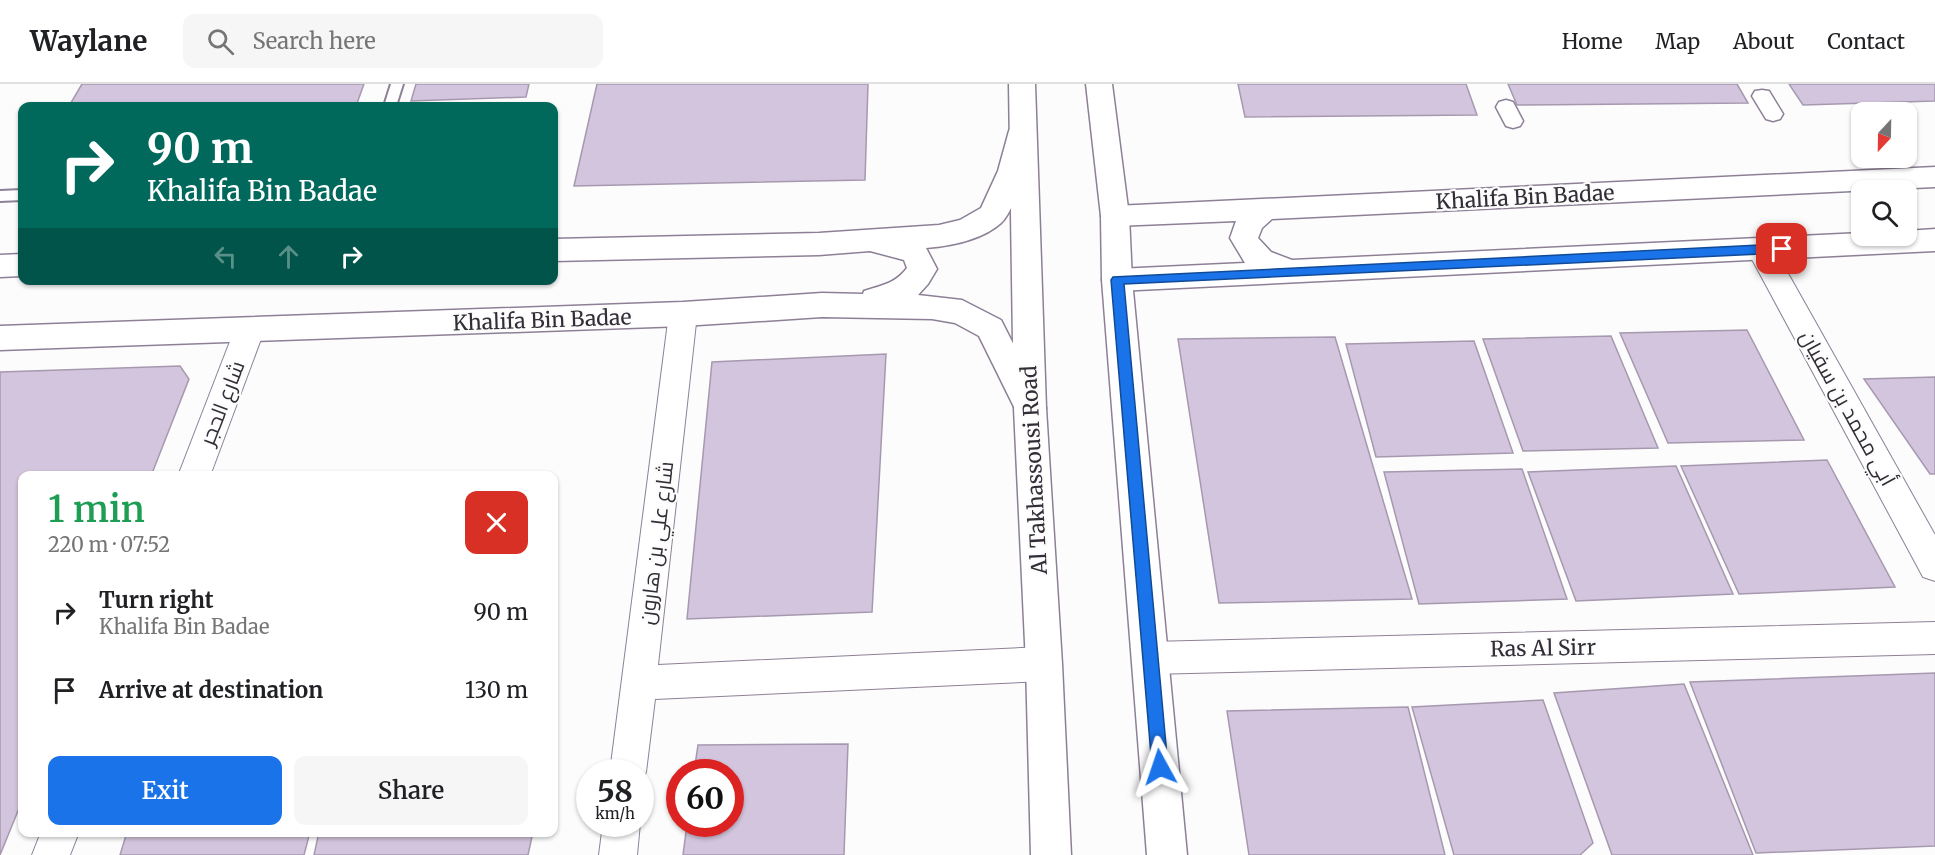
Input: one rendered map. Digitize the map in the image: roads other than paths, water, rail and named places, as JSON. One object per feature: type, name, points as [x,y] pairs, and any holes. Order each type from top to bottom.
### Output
[{"type":"street","name":"Al Takhassousi Road","points":[[1022,84],[1030,408],[1044,664],[1051,855]]},
{"type":"street","points":[[1100,84],[1115,216],[1117,280],[1167,855]]},
{"type":"street","points":[[1762,96],[1773,114]]},
{"type":"street","points":[[819,243],[939,236],[968,229],[992,215],[1012,171],[1024,121]]},
{"type":"street","name":"Khalifa Bin Badae","points":[[1115,216],[1935,177]]},
{"type":"street","points":[[1265,209],[1249,223],[1244,238],[1252,255],[1270,267],[1293,271]]},
{"type":"street","points":[[1117,280],[1935,240]]},
{"type":"street","points":[[558,250],[868,243],[913,251],[920,260],[922,269],[915,284],[887,297],[822,305]]},
{"type":"street","name":"أبي محمد بن سفيان","points":[[1761,250],[1935,566]]},
{"type":"street","points":[[0,266],[18,265]]},
{"type":"street","name":"Khalifa Bin Badae","points":[[0,338],[683,314],[822,305],[932,307],[962,312],[990,328],[1030,408]]},
{"type":"street","name":"شارع علي بن هارون","points":[[630,759],[683,314]]},
{"type":"street","name":"شارع الحجر","points":[[196,471],[249,331]]},
{"type":"street","name":"Ras Al Sirr","points":[[1150,658],[1935,639]]},
{"type":"street","points":[[639,683],[1044,664]]},
{"type":"street","points":[[51,855],[58,837]]},
{"type":"street","points":[[618,855],[620,837]]},
{"type":"lane","points":[[391,102],[397,84]]},
{"type":"lane","points":[[0,196],[18,195]]}]
